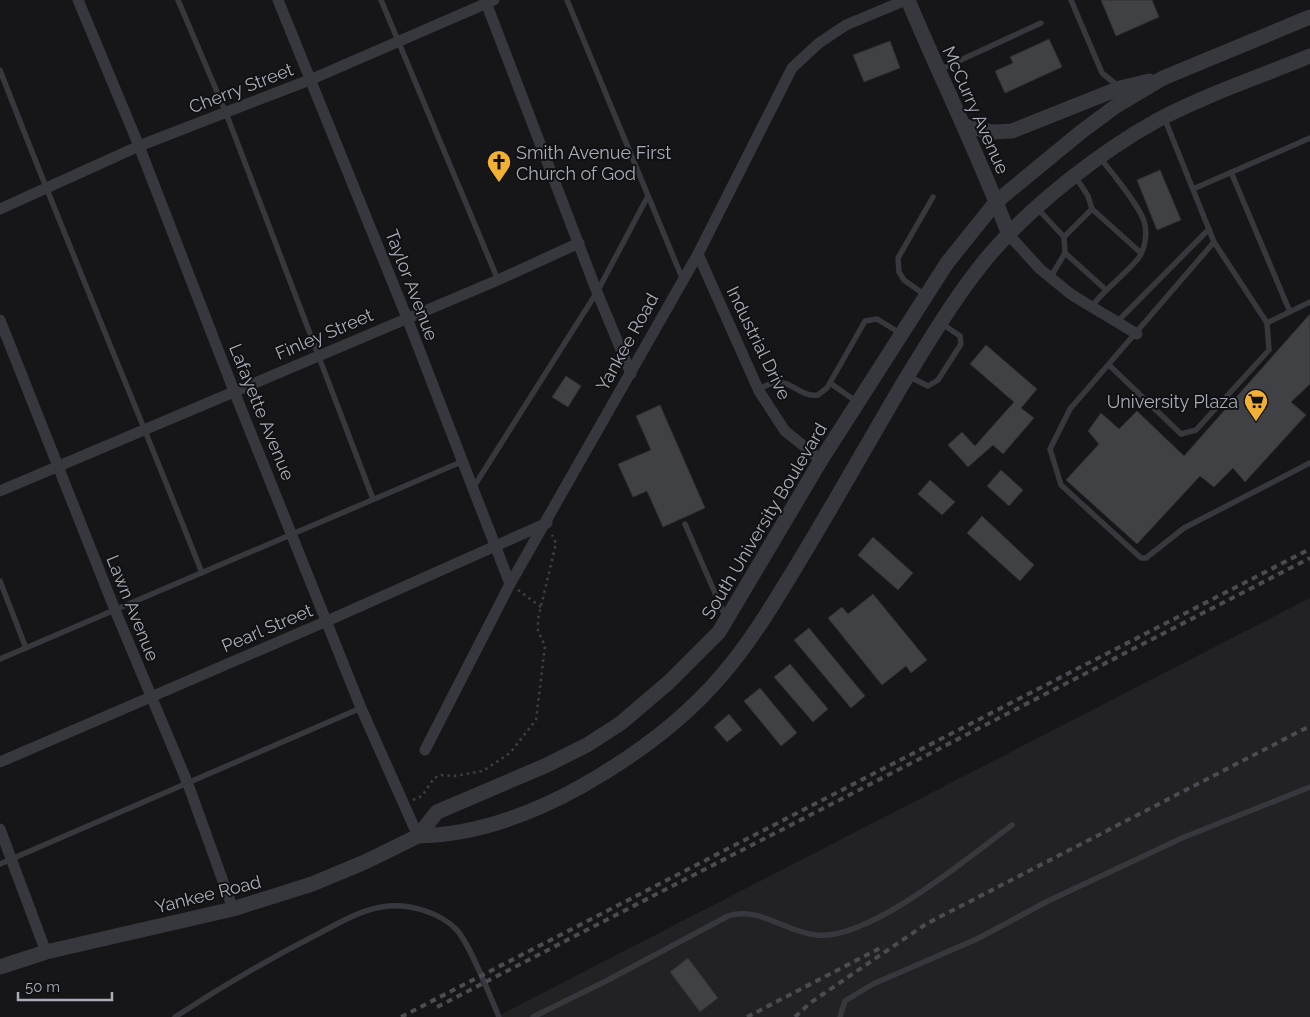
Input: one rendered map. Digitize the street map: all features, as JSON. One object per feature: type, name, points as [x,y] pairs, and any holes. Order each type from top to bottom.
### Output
[{"type":"street","name":"Lafayette Avenue","points":[[78,0],[139,146],[234,391],[361,708],[418,836]]},
{"type":"street","name":"Taylor Avenue","points":[[278,0],[312,79],[407,318],[461,462],[510,584]]},
{"type":"street","name":"McCurry Avenue","points":[[907,0],[937,71],[964,126],[1009,235]]},
{"type":"street","name":"Yankee Road","points":[[425,750],[510,584],[547,523],[698,254],[792,68],[819,43],[846,25],[907,0]]},
{"type":"street","name":"Cherry Street","points":[[0,209],[139,146],[312,79],[488,1]]},
{"type":"street","points":[[488,1],[596,292],[631,374]]},
{"type":"street","name":"South University Boulevard","points":[[418,836],[437,812],[547,765],[587,745],[621,723],[669,682],[719,632],[821,460],[947,263],[996,202],[1081,132],[1116,106],[1163,78],[1310,17]]},
{"type":"street","points":[[418,836],[445,836],[471,832],[541,807],[599,776],[647,743],[693,705],[722,676],[763,621],[940,322],[994,250],[1037,208],[1075,176],[1164,117],[1310,56]]},
{"type":"street","points":[[964,126],[993,132],[1012,130],[1120,88],[1163,78]]},
{"type":"street","points":[[1009,235],[1050,278],[1072,296],[1137,334]]},
{"type":"street","name":"Finley Street","points":[[0,491],[498,280],[579,243]]},
{"type":"street","name":"Industrial Drive","points":[[698,254],[758,390],[785,431],[821,460]]},
{"type":"street","name":"Lawn Avenue","points":[[0,320],[57,467],[188,784],[232,909]]},
{"type":"street","name":"Pearl Street","points":[[0,762],[327,622],[547,523]]},
{"type":"street","points":[[0,829],[46,952]]},
{"type":"street","name":"Yankee Road","points":[[0,967],[46,952],[232,909],[312,884],[365,862],[418,836]]},
{"type":"lane","points":[[178,0],[226,112],[374,500]]},
{"type":"lane","points":[[381,0],[498,280]]},
{"type":"lane","points":[[567,0],[683,280]]},
{"type":"lane","points":[[1071,0],[1102,73],[1109,82],[1120,88]]},
{"type":"lane","points":[[937,71],[1041,23]]},
{"type":"lane","points":[[0,70],[46,189],[202,573]]},
{"type":"lane","points":[[1109,365],[1181,434],[1196,430],[1269,350],[1267,323],[1214,242],[1164,117]]},
{"type":"lane","points":[[1193,189],[1310,138]]},
{"type":"lane","points":[[1091,307],[1105,289],[1138,259],[1146,238],[1144,220],[1114,175],[1100,158]]},
{"type":"lane","points":[[1231,172],[1290,312]]},
{"type":"lane","points":[[1075,176],[1088,196],[1092,209],[1141,253]]},
{"type":"lane","points":[[472,490],[596,292],[648,196]]},
{"type":"lane","points":[[927,296],[904,280],[899,272],[898,258],[933,197]]},
{"type":"lane","points":[[1037,208],[1064,236],[1065,253],[1050,278]]},
{"type":"lane","points":[[1064,236],[1092,209]]},
{"type":"lane","points":[[1117,322],[1208,229]]},
{"type":"lane","points":[[1214,242],[1137,334],[1070,409],[1050,449],[1060,485],[1141,558],[1146,558],[1184,528],[1310,463]]},
{"type":"lane","points":[[1065,253],[1105,289]]},
{"type":"lane","points":[[1267,323],[1310,302]]},
{"type":"lane","points":[[758,390],[774,383],[782,383],[815,396],[825,391],[865,321],[877,319],[902,334]]},
{"type":"lane","points":[[908,376],[928,386],[938,380],[961,344],[960,336],[940,322]]},
{"type":"lane","points":[[830,383],[858,402]]},
{"type":"lane","points":[[0,659],[461,462]]},
{"type":"lane","points":[[685,524],[727,620]]},
{"type":"lane","points":[[0,581],[26,648]]},
{"type":"lane","points":[[0,864],[361,708]]},
{"type":"lane","points":[[840,1017],[845,1001],[873,984],[977,939],[1046,902],[1182,838],[1310,787]]},
{"type":"lane","points":[[533,1017],[608,980],[728,916],[740,912],[753,914],[813,935],[827,936],[854,928],[898,906],[947,873],[1012,824]]},
{"type":"lane","points":[[175,1017],[274,956],[346,919],[372,909],[390,906],[422,910],[455,928],[464,940],[499,1017]]},
{"type":"path","points":[[404,804],[422,796],[434,778],[441,775],[455,776],[482,771],[510,753],[536,720],[545,646],[538,632],[541,607],[556,543],[547,523]]},
{"type":"path","points":[[510,584],[541,607]]},
{"type":"shaded area","points":[[1310,598],[1310,1017],[496,1017]]},
{"type":"building","points":[[1101,0],[1152,0],[1159,17],[1116,36]]},
{"type":"building","points":[[1049,39],[1062,67],[1005,93],[995,71],[1013,63],[1010,57]]},
{"type":"building","points":[[890,41],[900,68],[864,82],[853,55]]},
{"type":"building","points":[[1160,170],[1181,220],[1157,230],[1137,180]]},
{"type":"building","name":"University Plaza","points":[[1310,314],[1310,384],[1291,402],[1306,415],[1245,482],[1233,468],[1214,487],[1200,476],[1137,544],[1066,480],[1099,444],[1088,431],[1101,413],[1119,429],[1137,411],[1184,456]]},
{"type":"building","points":[[986,345],[1037,389],[1021,408],[1034,418],[1003,454],[993,445],[968,467],[948,445],[962,432],[975,446],[1014,402],[970,364]]},
{"type":"building","points":[[566,376],[581,386],[568,407],[552,397]]},
{"type":"building","points":[[660,405],[705,508],[663,527],[647,491],[633,497],[618,464],[651,450],[636,416]]},
{"type":"building","points":[[1001,470],[1023,490],[1009,506],[987,486]]},
{"type":"building","points":[[930,480],[955,502],[942,515],[918,494]]},
{"type":"building","points":[[982,516],[1034,565],[1020,581],[967,533]]},
{"type":"building","points":[[873,537],[913,573],[898,590],[858,555]]},
{"type":"building","points":[[873,594],[927,660],[911,673],[906,666],[882,685],[828,618],[842,607],[848,614]]},
{"type":"building","points":[[809,628],[865,696],[851,708],[794,640]]},
{"type":"building","points":[[790,664],[828,709],[813,722],[774,677]]},
{"type":"building","points":[[760,688],[797,733],[781,746],[744,701]]},
{"type":"building","points":[[729,714],[742,730],[727,742],[714,727]]},
{"type":"building","points":[[688,958],[718,998],[700,1012],[670,972]]},
{"type":"railway","points":[[401,1017],[1310,549]]},
{"type":"railway","points":[[437,1007],[1310,558]]},
{"type":"railway","points":[[795,1017],[810,1003],[926,924],[1310,726]]},
{"type":"railway","points":[[747,1017],[884,946]]},
{"type":"place","name":"Smith Avenue First Church of God","points":[[499,183]]},
{"type":"place","name":"University Plaza","points":[[1256,422]]}]
